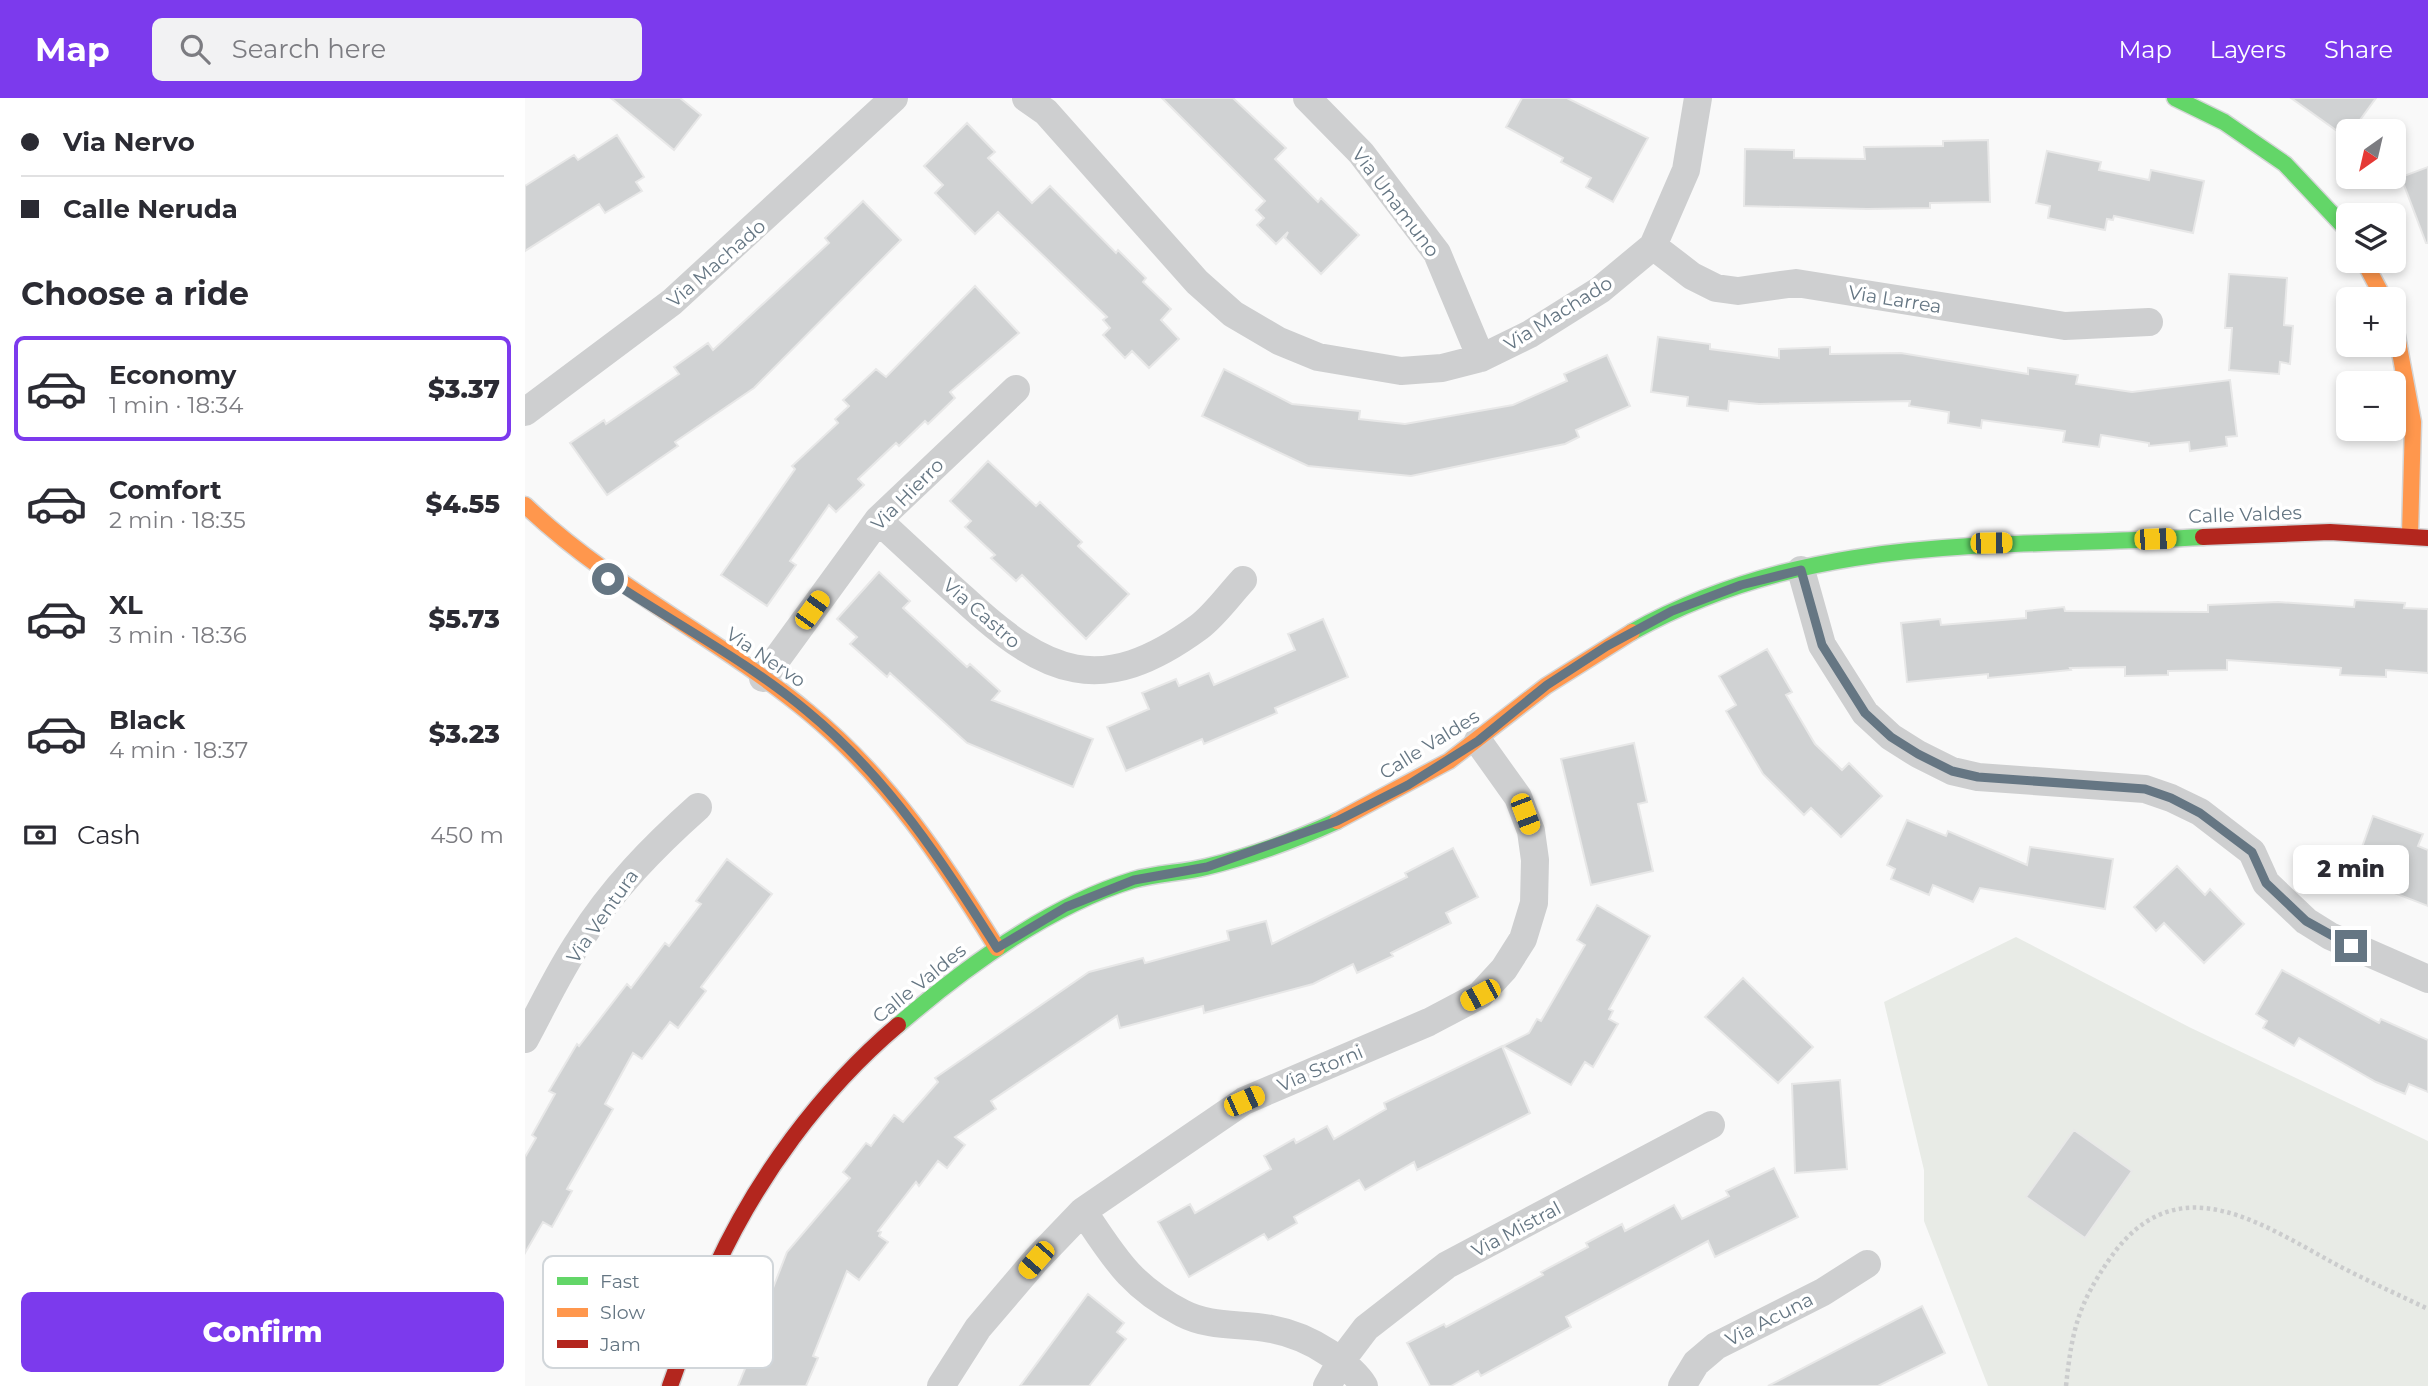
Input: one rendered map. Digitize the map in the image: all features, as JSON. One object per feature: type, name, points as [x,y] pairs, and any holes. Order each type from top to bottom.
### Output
[{"type":"street","name":"Via Machado","points":[[525,412],[673,302],[894,98]]},
{"type":"street","name":"Via Machado","points":[[1026,98],[1046,112],[1197,282],[1233,314],[1279,341],[1318,357],[1401,371],[1442,368],[1481,358],[1531,334],[1601,290],[1653,246],[1686,170],[1698,98]]},
{"type":"street","name":"Via Unamuno","points":[[1307,98],[1361,153],[1437,253],[1481,358]]},
{"type":"street","points":[[2175,98],[2224,122],[2285,164],[2336,218]]},
{"type":"street","name":"Via Larrea","points":[[1653,246],[1692,276],[1716,288],[1738,292],[1796,283],[2065,326],[2150,322]]},
{"type":"street","points":[[2401,357],[2413,422],[2410,535]]},
{"type":"street","name":"Via Hierro","points":[[763,678],[878,520],[1016,389]]},
{"type":"street","name":"Via Nervo","points":[[525,505],[570,548],[608,579],[763,678],[807,711],[848,747],[917,824],[997,948]]},
{"type":"street","name":"Via Castro","points":[[878,520],[996,629],[1033,655],[1065,667],[1098,671],[1141,661],[1200,626],[1243,580]]},
{"type":"street","name":"Calle Valdes","points":[[722,1256],[748,1205],[782,1150],[825,1094],[952,978],[1066,907],[1134,880],[1207,867],[1337,821],[1408,785],[1478,741],[1547,685],[1607,646],[1672,611],[1741,585],[1801,570],[1873,555],[1964,544],[2311,533],[2410,535],[2428,538]]},
{"type":"street","points":[[1801,570],[1822,645],[1865,713],[1891,737],[1952,771],[1978,777],[2145,789],[2171,798],[2200,813],[2252,852],[2266,883],[2306,921],[2330,936],[2428,979]]},
{"type":"street","name":"Via Storni","points":[[941,1386],[978,1328],[1036,1260],[1083,1211],[1244,1101],[1429,1022],[1480,995],[1504,969],[1523,939],[1534,903],[1535,860],[1531,831],[1518,797],[1478,741]]},
{"type":"street","name":"Via Ventura","points":[[525,1039],[579,940],[618,887],[653,847],[698,807]]},
{"type":"street","name":"Via Mistral","points":[[1327,1386],[1341,1361],[1366,1328],[1447,1265],[1711,1125]]},
{"type":"street","points":[[1083,1211],[1124,1273],[1184,1314],[1218,1326],[1270,1329],[1306,1338],[1341,1361],[1364,1386]]},
{"type":"street","name":"Via Acuna","points":[[1682,1386],[1696,1363],[1716,1346],[1823,1292],[1867,1264]]},
{"type":"street","name":"Calle Valdes","points":[[670,1386],[677,1368]]},
{"type":"path","points":[[2066,1386],[2073,1329],[2093,1283],[2132,1233],[2146,1221],[2173,1209],[2205,1206],[2256,1222],[2428,1309]]},
{"type":"shaded area","points":[[2016,937],[2189,1027],[2428,1141],[2428,1386],[1988,1386],[1924,1221],[1924,1170],[1884,1002]]},
{"type":"building","points":[[611,98],[680,98],[701,115],[674,150]]},
{"type":"building","points":[[1162,98],[1233,98],[1286,148],[1275,159],[1318,202],[1321,198],[1359,235],[1321,274],[1285,238],[1288,232],[1276,244],[1257,225],[1264,218],[1256,210],[1265,201]]},
{"type":"building","points":[[1522,98],[1567,98],[1648,138],[1613,202],[1586,187],[1591,178],[1561,162],[1563,158],[1506,127]]},
{"type":"building","points":[[2291,98],[2376,98],[2361,119],[2336,119],[2336,130]]},
{"type":"building","points":[[967,123],[995,152],[988,158],[1032,203],[1050,186],[1116,253],[1118,250],[1146,278],[1143,282],[1171,309],[1161,320],[1179,339],[1149,368],[1132,351],[1125,358],[1103,335],[1110,328],[1103,320],[1107,317],[998,212],[975,234],[935,193],[943,185],[924,166]]},
{"type":"building","points":[[617,135],[644,177],[636,182],[642,191],[605,213],[599,204],[525,251],[525,186],[574,155],[578,160]]},
{"type":"building","points":[[1988,140],[1990,202],[1930,203],[1930,208],[1744,206],[1745,149],[1794,150],[1794,158],[1865,159],[1864,147],[1943,146],[1943,141]]},
{"type":"building","points":[[2047,151],[2101,162],[2099,170],[2149,180],[2151,170],[2204,181],[2193,233],[2114,216],[2113,220],[2107,219],[2105,230],[2048,218],[2050,206],[2036,203]]},
{"type":"building","points":[[2428,167],[2428,243],[2406,189],[2406,175]]},
{"type":"building","points":[[863,201],[901,240],[754,388],[675,442],[678,446],[607,495],[570,443],[604,420],[606,424],[679,374],[674,367],[708,343],[713,350],[829,243],[825,238]]},
{"type":"building","points":[[2229,274],[2287,278],[2284,325],[2293,326],[2290,364],[2280,362],[2279,374],[2229,370],[2232,328],[2225,328]]},
{"type":"building","points":[[975,286],[1019,333],[950,392],[955,398],[928,424],[925,421],[899,446],[896,443],[858,479],[864,485],[836,512],[829,505],[790,561],[796,565],[767,606],[721,575],[795,469],[792,466],[838,423],[835,419],[849,406],[843,400],[876,369],[886,377]]},
{"type":"building","points":[[1658,337],[1710,344],[1710,349],[1779,358],[1779,349],[1830,347],[1830,354],[1901,353],[2028,374],[2028,368],[2078,375],[2076,384],[2132,392],[2230,380],[2237,436],[2226,437],[2227,446],[2190,451],[2189,442],[2149,446],[2149,443],[2101,435],[2099,447],[2063,442],[2065,431],[1982,420],[1981,428],[1948,423],[1949,412],[1909,406],[1910,401],[1759,404],[1729,401],[1728,411],[1687,406],[1688,397],[1651,392]]},
{"type":"building","points":[[1607,355],[1630,406],[1576,430],[1579,437],[1565,444],[1411,476],[1308,466],[1202,416],[1224,369],[1292,404],[1360,411],[1359,419],[1405,424],[1513,405],[1567,381],[1564,374]]},
{"type":"building","points":[[988,461],[1036,506],[1040,502],[1082,542],[1078,546],[1129,594],[1086,639],[1022,575],[1016,581],[991,558],[995,555],[965,527],[971,521],[950,501]]},
{"type":"building","points":[[879,572],[910,601],[903,608],[967,667],[970,664],[1000,691],[992,700],[1093,739],[1073,787],[967,743],[890,673],[887,677],[850,644],[857,637],[837,619]]},
{"type":"building","points":[[2355,600],[2405,603],[2404,608],[2428,609],[2428,673],[2386,670],[2386,677],[2340,675],[2341,668],[2227,660],[2227,670],[2168,671],[2168,675],[2125,676],[2125,667],[2070,668],[2071,670],[1988,678],[1988,674],[1907,682],[1901,623],[1940,619],[1941,625],[2026,618],[2026,611],[2064,607],[2065,611],[2208,612],[2208,605],[2278,602],[2354,607]]},
{"type":"building","points":[[1323,619],[1348,677],[1275,708],[1277,713],[1204,744],[1202,739],[1126,771],[1107,727],[1149,709],[1142,693],[1176,679],[1179,686],[1209,673],[1214,685],[1295,650],[1288,634]]},
{"type":"building","points":[[1767,649],[1792,692],[1786,695],[1815,744],[1842,770],[1849,763],[1882,796],[1841,837],[1811,808],[1804,815],[1763,774],[1726,711],[1736,705],[1719,676]]},
{"type":"building","points":[[1634,743],[1647,802],[1638,804],[1653,871],[1591,885],[1561,759]]},
{"type":"building","points":[[2373,816],[2423,834],[2418,846],[2428,850],[2428,906],[2376,886],[2380,876],[2355,867]]},
{"type":"building","points":[[1907,820],[1946,836],[1948,831],[2027,865],[2030,847],[2113,859],[2105,909],[1980,888],[1973,902],[1933,885],[1929,895],[1891,879],[1895,869],[1887,865]]},
{"type":"building","points":[[1453,848],[1478,897],[1446,913],[1451,923],[1357,973],[1353,964],[1313,984],[1204,1013],[1203,1006],[1120,1028],[1117,1016],[991,1101],[996,1109],[955,1137],[965,1145],[947,1168],[938,1161],[919,1186],[916,1182],[878,1231],[881,1232],[879,1236],[888,1242],[859,1280],[847,1271],[813,1356],[818,1358],[806,1386],[738,1386],[745,1368],[773,1368],[773,1288],[787,1252],[850,1178],[843,1172],[866,1143],[871,1146],[894,1115],[903,1122],[938,1082],[935,1078],[1089,972],[1143,958],[1145,963],[1229,940],[1227,931],[1266,921],[1272,944],[1407,877],[1405,873]]},
{"type":"building","points":[[727,859],[772,894],[701,987],[706,991],[678,1028],[670,1022],[642,1059],[633,1053],[605,1104],[613,1109],[567,1189],[572,1191],[552,1227],[543,1222],[525,1253],[525,1157],[536,1138],[532,1135],[555,1094],[549,1091],[577,1044],[579,1046],[627,984],[631,988],[665,943],[669,946],[701,904],[696,901]]},
{"type":"building","points":[[2177,866],[2205,895],[2210,889],[2244,924],[2204,963],[2164,923],[2156,931],[2134,907]]},
{"type":"building","points":[[1597,905],[1650,936],[1609,1009],[1613,1011],[1609,1019],[1618,1024],[1593,1067],[1585,1062],[1571,1085],[1503,1046],[1529,1033],[1537,1019],[1541,1021],[1585,945],[1577,940]]},
{"type":"building","points":[[2282,970],[2379,1023],[2381,1019],[2428,1040],[2428,1092],[2409,1084],[2405,1094],[2376,1082],[2299,1038],[2294,1046],[2263,1028],[2267,1021],[2256,1014]]},
{"type":"building","points":[[1743,978],[1813,1047],[1778,1083],[1705,1017]]},
{"type":"building","points":[[1502,1046],[1530,1113],[1417,1170],[1414,1162],[1365,1190],[1359,1180],[1294,1217],[1297,1223],[1268,1240],[1264,1234],[1189,1277],[1158,1222],[1190,1204],[1195,1213],[1271,1169],[1264,1156],[1294,1139],[1296,1143],[1327,1126],[1334,1139],[1386,1109],[1384,1103]]},
{"type":"building","points":[[1840,1080],[1847,1169],[1795,1173],[1792,1084]]},
{"type":"building","points":[[2074,1130],[2132,1171],[2085,1238],[2026,1197]]},
{"type":"building","points":[[1774,1168],[1798,1217],[1715,1257],[1708,1241],[1566,1317],[1571,1327],[1481,1376],[1478,1371],[1451,1386],[1430,1386],[1407,1343],[1444,1324],[1446,1327],[1543,1275],[1541,1272],[1588,1247],[1586,1243],[1622,1224],[1625,1231],[1674,1205],[1682,1219],[1729,1196],[1726,1191]]},
{"type":"building","points":[[1088,1294],[1124,1323],[1117,1332],[1126,1339],[1089,1386],[1020,1386]]},
{"type":"building","points":[[1922,1306],[1945,1353],[1878,1386],[1768,1386]]},
{"type":"traffic: fast","points":[[2175,98],[2224,122],[2285,164],[2336,218]]},
{"type":"traffic: fast","points":[[1632,632],[1701,599],[1770,576],[1840,560],[1983,545],[2203,537]]},
{"type":"traffic: fast","points":[[898,1025],[1008,941],[1101,891],[1133,880],[1188,871],[1256,853],[1337,821]]},
{"type":"traffic: slow","points":[[2370,273],[2378,287]]},
{"type":"traffic: slow","points":[[2401,357],[2413,422],[2410,535]]},
{"type":"traffic: slow","points":[[525,505],[593,561],[773,685],[837,738],[913,822],[997,948]]},
{"type":"traffic: slow","points":[[1337,821],[1449,761],[1546,686],[1632,632]]},
{"type":"traffic: jam","points":[[2203,537],[2330,532],[2428,538]]},
{"type":"traffic: jam","points":[[722,1256],[749,1203],[793,1138],[842,1078],[898,1025]]},
{"type":"traffic: jam","points":[[670,1386],[676,1368]]},
{"type":"route","points":[[608,579],[763,678],[807,711],[848,747],[917,824],[997,948],[1066,907],[1134,880],[1207,867],[1337,821],[1408,785],[1478,741],[1547,685],[1607,646],[1672,611],[1741,585],[1801,570],[1822,645],[1865,713],[1891,737],[1952,771],[1978,777],[2055,785],[2145,789],[2171,798],[2200,813],[2252,852],[2266,883],[2283,902],[2306,921],[2351,946]]}]
